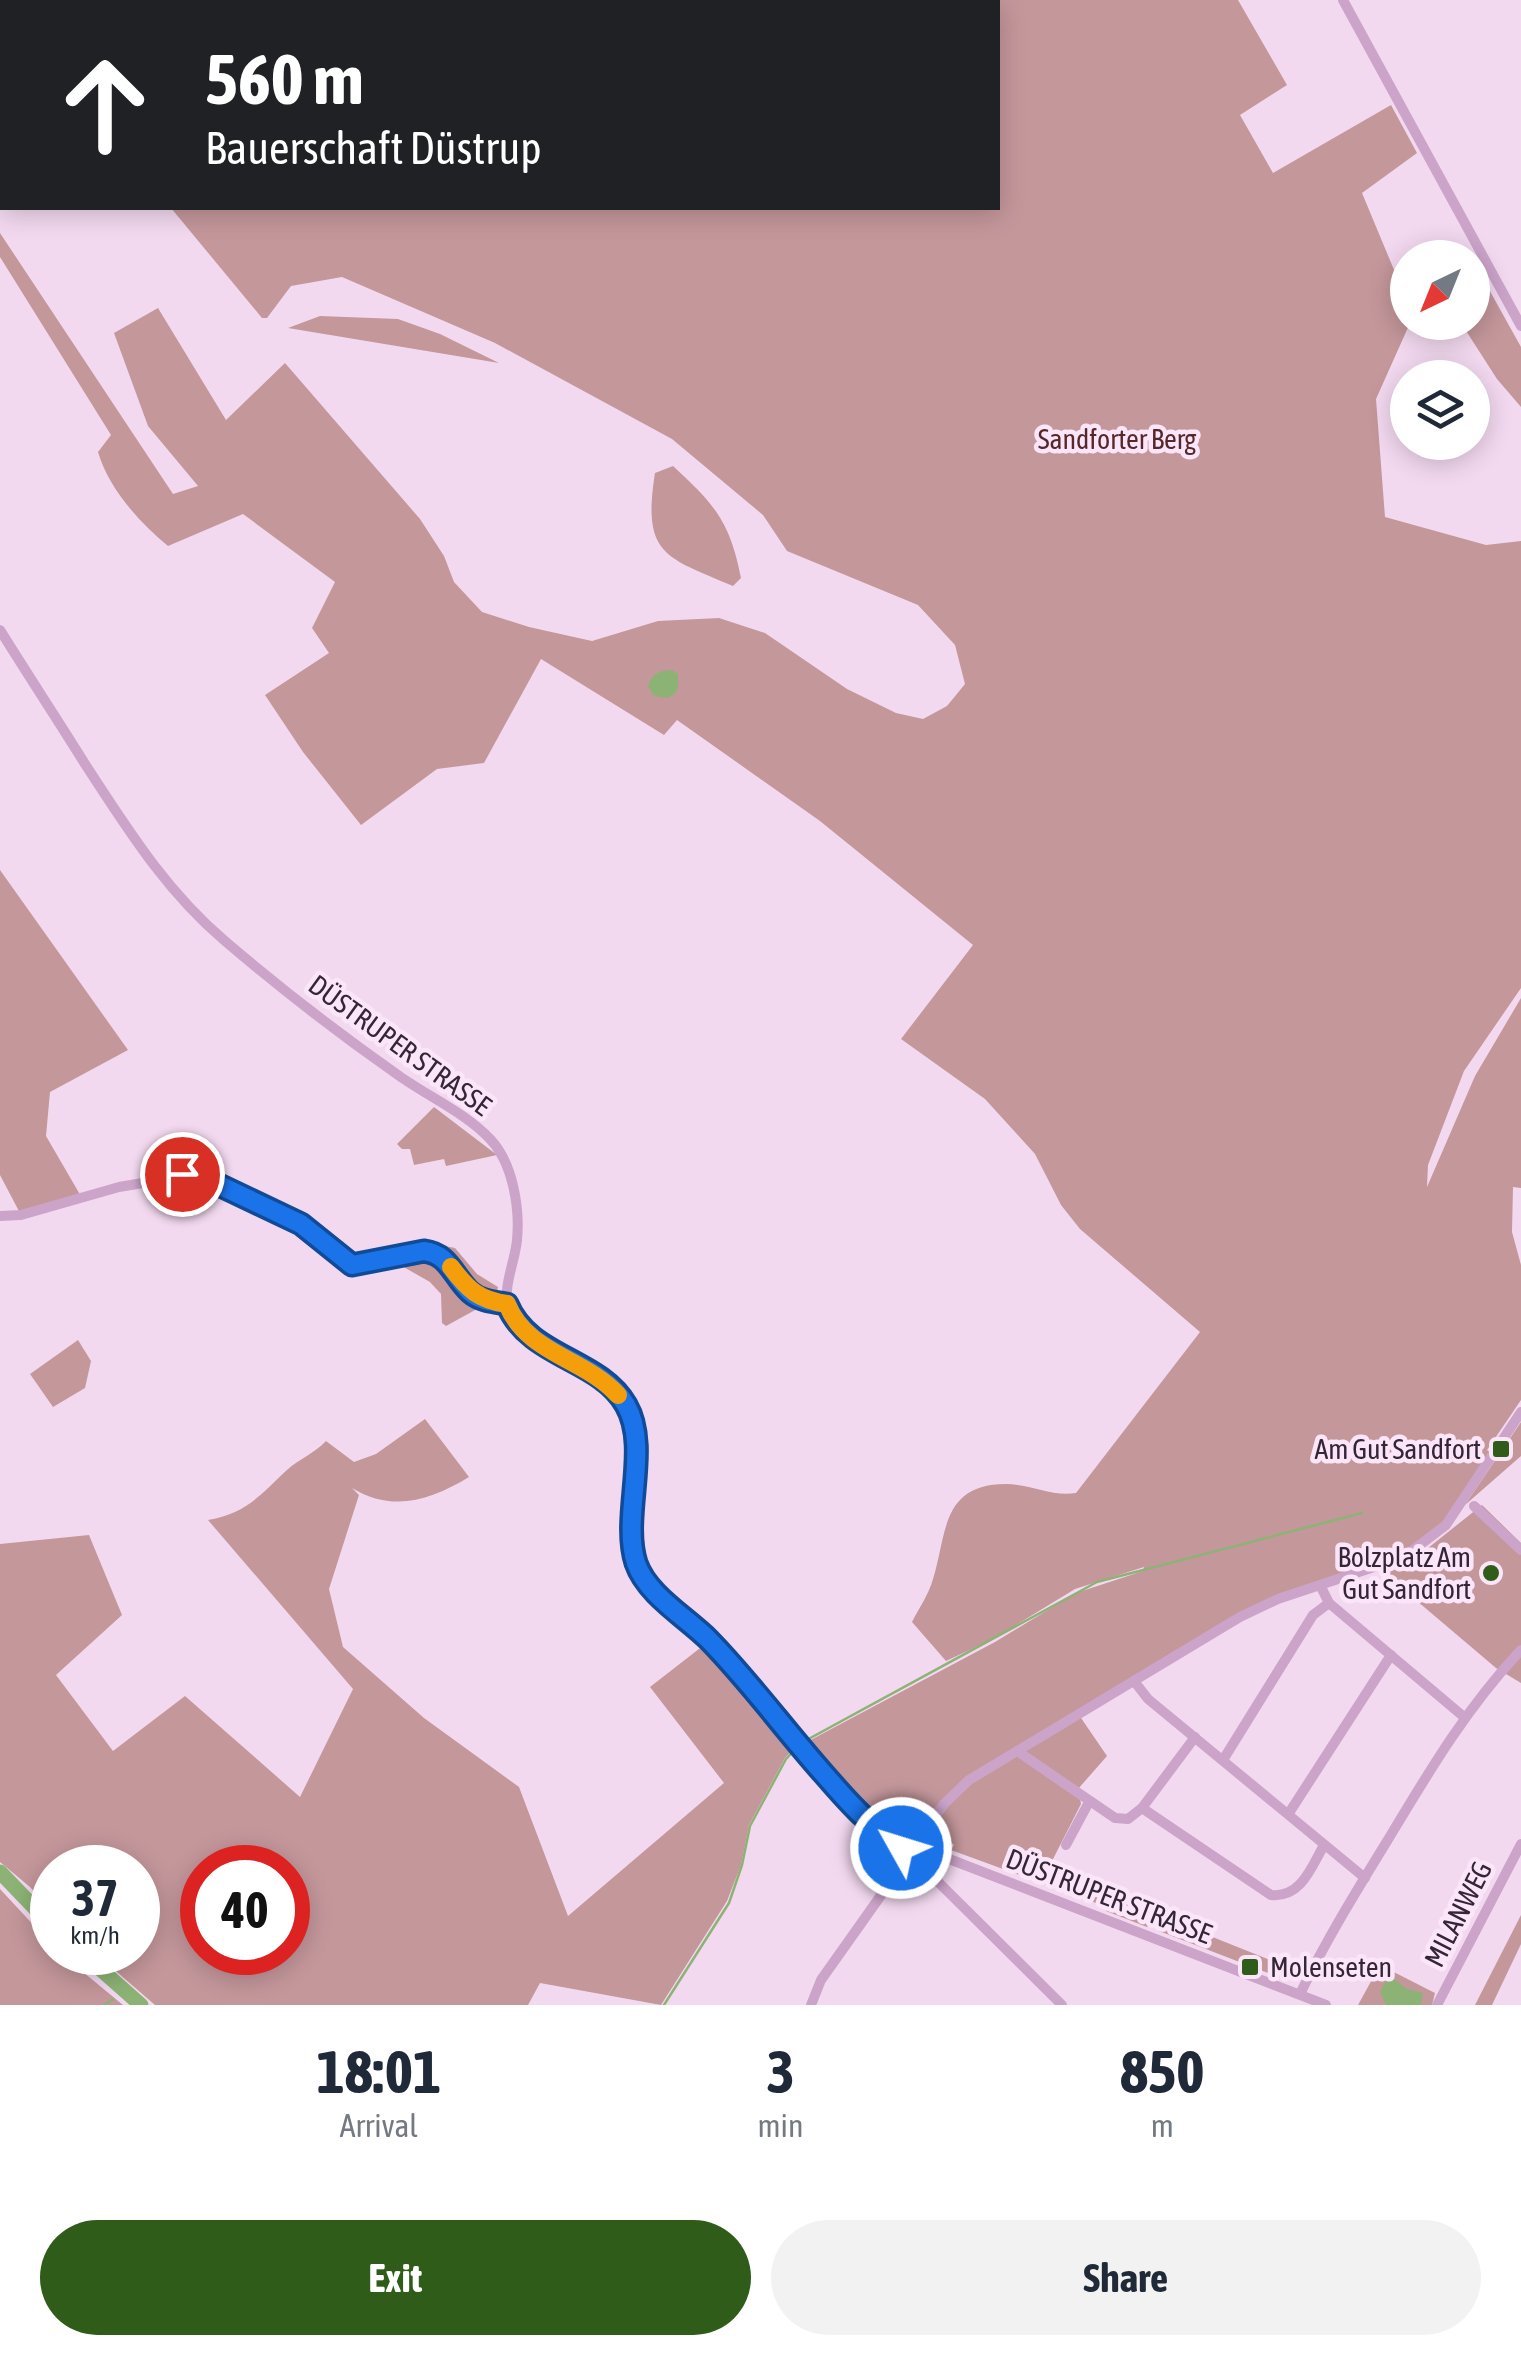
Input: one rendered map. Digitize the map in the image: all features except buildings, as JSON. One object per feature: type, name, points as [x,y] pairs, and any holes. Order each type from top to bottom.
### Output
[{"type":"street","points":[[1343,0],[1521,326]]},
{"type":"street","name":"DÜSTRUPER STRASSE","points":[[0,630],[149,863],[182,901],[224,940],[337,1029],[490,1139],[510,1176],[516,1207],[517,1239],[507,1304]]},
{"type":"street","points":[[0,1216],[21,1214],[119,1187],[196,1174],[301,1224],[352,1265],[435,1252],[471,1293],[483,1300],[507,1304],[525,1333],[597,1377],[624,1402],[634,1430],[632,1540],[642,1577],[707,1638],[858,1813],[902,1843]]},
{"type":"street","points":[[922,1834],[955,1791],[1240,1616],[1278,1599],[1404,1558],[1446,1525],[1521,1412]]},
{"type":"street","points":[[1474,1506],[1521,1550]]},
{"type":"street","points":[[1322,1587],[1329,1603],[1464,1717]]},
{"type":"street","points":[[1223,1760],[1313,1615],[1329,1603]]},
{"type":"street","points":[[1300,1994],[1365,1878],[1464,1717],[1521,1650]]},
{"type":"street","points":[[1289,1813],[1391,1655]]},
{"type":"street","points":[[1134,1681],[1148,1699],[1365,1878]]},
{"type":"street","points":[[1017,1751],[1115,1818],[1128,1819],[1142,1808],[1195,1737]]},
{"type":"street","points":[[1066,1845],[1089,1802]]},
{"type":"street","points":[[1142,1808],[1271,1895],[1285,1896],[1298,1888],[1324,1845]]},
{"type":"street","points":[[920,1864],[931,1852],[931,1844],[922,1834],[912,1834],[902,1843],[901,1852],[906,1860],[920,1864],[1062,2005]]},
{"type":"street","name":"MILANWEG","points":[[1437,2005],[1521,1844]]},
{"type":"street","name":"DÜSTRUPER STRASSE","points":[[931,1852],[1326,2005]]},
{"type":"street","points":[[811,2005],[821,1980],[906,1860]]},
{"type":"green space","name":"Sandforter Berg","points":[[1000,0],[1238,0],[1287,85],[1240,115],[1273,173],[1391,105],[1417,153],[1362,193],[1390,260],[1390,340],[1402,340],[1390,360],[1376,399],[1385,517],[1486,545],[1521,541],[1521,988],[1464,1071],[1428,1165],[1427,1187],[1475,1076],[1521,998],[1521,1188],[1513,1187],[1512,1232],[1521,1265],[1521,1400],[1487,1450],[1492,1454],[1446,1525],[1404,1557],[1278,1599],[1079,1715],[1107,1756],[1078,1789],[1081,1804],[1050,1865],[1054,1873],[1152,1911],[1151,1925],[1147,1927],[1106,1911],[1104,1906],[951,1850],[954,1845],[937,1830],[941,1818],[934,1808],[921,1826],[889,1832],[861,1810],[803,1744],[995,1642],[1076,1593],[1143,1571],[1144,1567],[1075,1589],[993,1639],[946,1661],[912,1622],[931,1585],[945,1529],[958,1502],[985,1486],[1006,1484],[1076,1493],[1200,1332],[1080,1229],[1061,1205],[1035,1154],[985,1099],[901,1039],[973,945],[820,821],[677,720],[664,735],[541,659],[484,763],[437,769],[361,825],[303,752],[265,695],[329,653],[312,628],[335,582],[243,514],[168,546],[146,526],[117,492],[103,466],[98,452],[111,435],[0,257],[0,233],[173,494],[198,486],[148,426],[114,333],[158,308],[226,420],[285,363],[420,519],[444,556],[454,582],[482,612],[592,641],[658,621],[719,618],[765,633],[847,689],[896,713],[923,719],[947,706],[965,684],[955,645],[918,605],[787,551],[763,515],[672,439],[495,343],[342,277],[291,286],[267,318],[262,318],[173,210],[1000,210]]},
{"type":"green space","points":[[1490,291],[1521,347],[1521,407],[1497,379],[1490,360],[1485,360],[1472,340],[1490,340]]},
{"type":"green space","points":[[320,316],[398,319],[440,334],[499,363],[288,328]]},
{"type":"green space","points":[[673,466],[710,503],[732,542],[741,578],[733,586],[675,559],[656,537],[652,521],[655,473]]},
{"type":"green space","points":[[0,870],[128,1050],[50,1092],[46,1136],[82,1198],[21,1215],[0,1175]]},
{"type":"green space","points":[[434,1107],[497,1155],[446,1166],[444,1159],[414,1165],[410,1149],[397,1144]]},
{"type":"green space","points":[[445,1246],[455,1248],[477,1274],[498,1287],[493,1308],[477,1309],[446,1326],[442,1323],[441,1294],[430,1282],[393,1261]]},
{"type":"green space","points":[[78,1340],[91,1361],[85,1388],[53,1407],[30,1374]]},
{"type":"green space","points":[[425,1419],[469,1477],[426,1497],[397,1502],[367,1496],[352,1488],[359,1495],[329,1589],[343,1647],[424,1718],[519,1787],[568,1916],[724,1783],[650,1687],[704,1645],[795,1747],[785,1758],[749,1825],[741,1865],[727,1901],[661,2005],[540,1983],[528,2005],[155,2005],[120,1975],[160,1975],[160,1845],[30,1845],[30,1887],[0,1862],[0,1544],[89,1535],[122,1615],[56,1675],[113,1751],[185,1696],[300,1797],[353,1689],[208,1520],[252,1502],[326,1441],[354,1462],[376,1454]]},
{"type":"green space","points":[[1521,1422],[1521,1456],[1465,1505]]},
{"type":"green space","points":[[1482,1505],[1521,1543],[1521,1683],[1496,1668],[1384,1573],[1408,1564]]},
{"type":"green space","points":[[0,1889],[30,1921],[30,1975],[87,1975],[123,2005],[0,2005]]},
{"type":"green space","points":[[1521,1915],[1521,1944],[1492,2005],[1475,2005]]},
{"type":"green space","points":[[1165,1918],[1303,1973],[1295,1979],[1284,1979],[1159,1931]]},
{"type":"green space","points":[[1380,1965],[1435,1993],[1432,2005],[1358,2005]]},
{"type":"shaded area","points":[[672,670],[678,674],[675,694],[668,698],[654,696],[648,686],[654,675]]},
{"type":"shaded area","points":[[1389,1975],[1407,1989],[1423,1993],[1421,2005],[1386,2005],[1380,1992]]},
{"type":"waterway","points":[[803,1742],[1097,1582],[1362,1513]]},
{"type":"waterway","points":[[664,2005],[729,1903],[750,1826],[786,1759],[797,1747]]},
{"type":"waterway","points":[[0,1872],[30,1903]]},
{"type":"waterway","points":[[107,1975],[141,2005]]},
{"type":"waterway","points":[[104,2005],[113,1999]]},
{"type":"slow traffic","points":[[451,1267],[471,1293],[483,1300],[507,1304],[525,1333],[597,1377],[618,1395]]},
{"type":"place","name":"Am Gut Sandfort","points":[[1501,1449]]},
{"type":"place","name":"Bolzplatz Am Gut Sandfort","points":[[1491,1573]]},
{"type":"place","name":"Molenseten","points":[[1250,1967]]},
{"type":"route","points":[[182,1174],[196,1174],[301,1224],[352,1265],[435,1252],[471,1293],[483,1300],[507,1304],[525,1333],[612,1388],[631,1415],[634,1430],[632,1540],[642,1577],[726,1658],[858,1813],[902,1843],[901,1848]]}]
